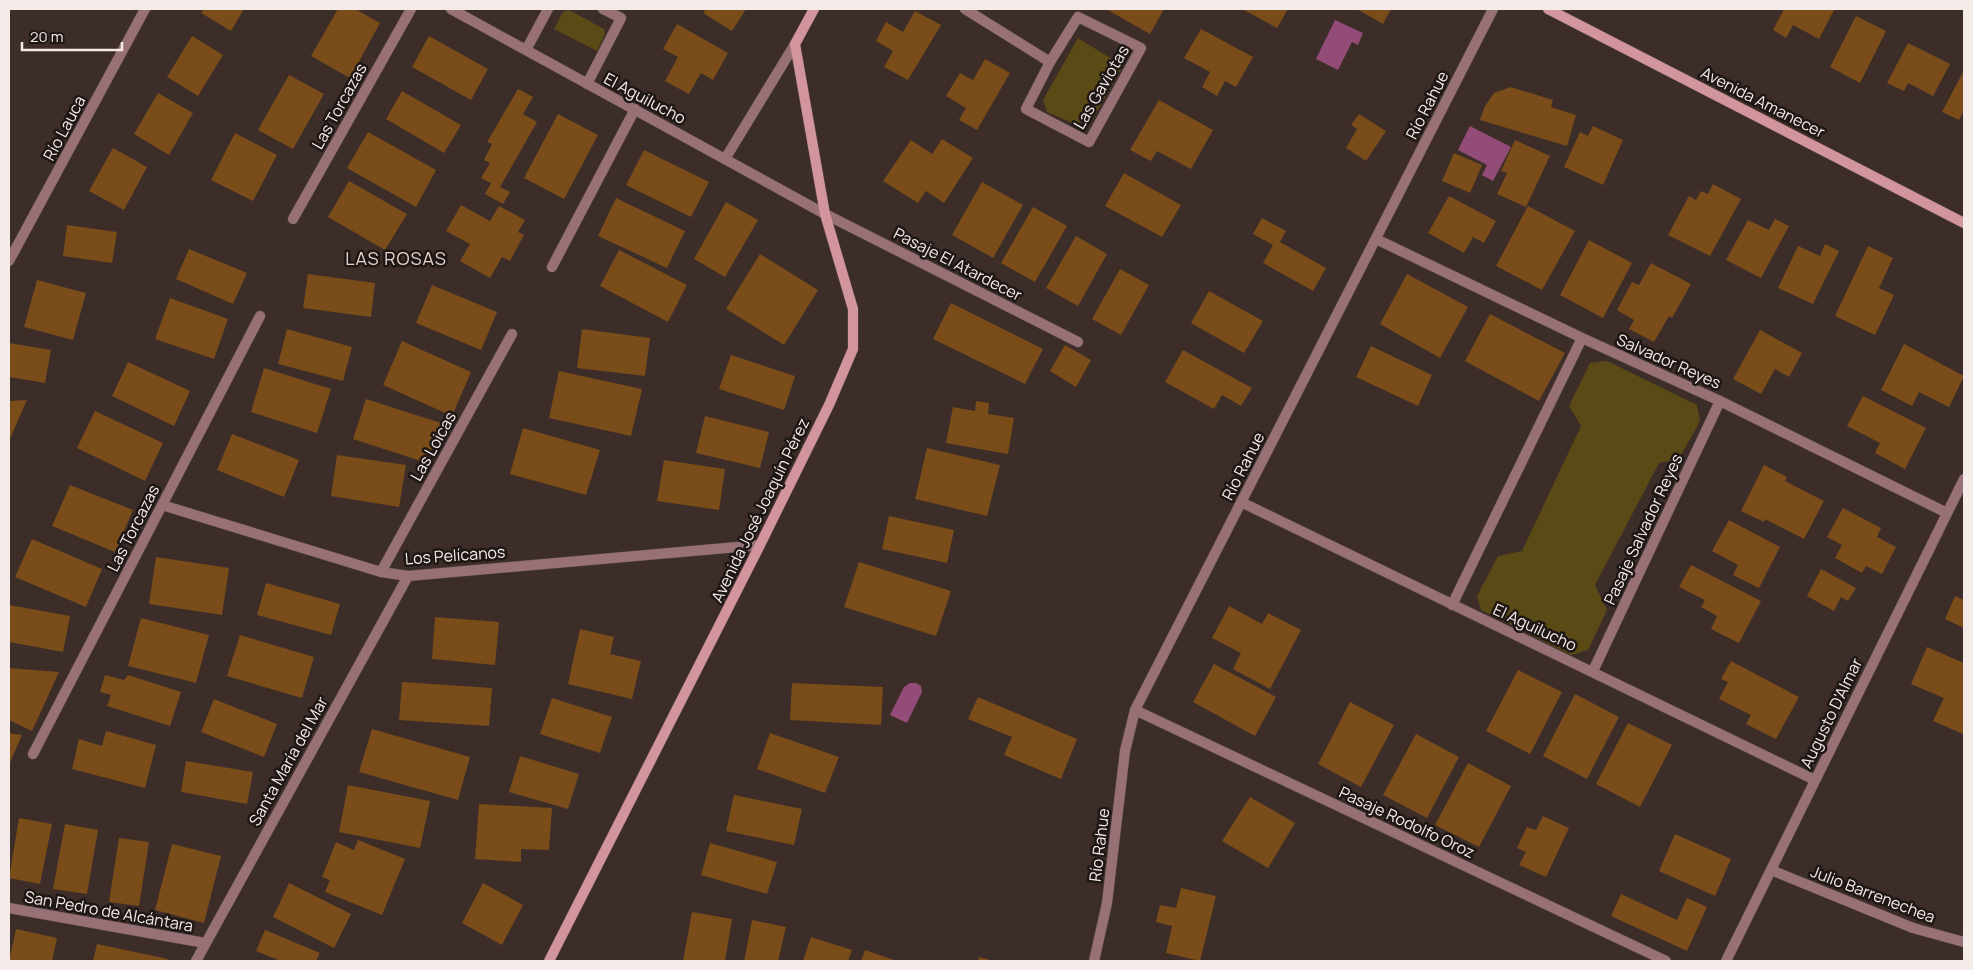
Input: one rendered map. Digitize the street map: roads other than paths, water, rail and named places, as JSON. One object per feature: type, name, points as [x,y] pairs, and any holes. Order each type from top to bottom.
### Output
[{"type":"main road","points":[[795,44],[814,9]]},
{"type":"main road","name":"Avenida Amanecer","points":[[1548,9],[1964,223]]},
{"type":"main road","name":"Avenida José Joaquín Pérez","points":[[549,961],[760,545],[833,396],[853,349],[853,309],[825,214],[795,44]]},
{"type":"street","name":"Río Lauca","points":[[9,261],[145,9]]},
{"type":"street","name":"Las Torcazas","points":[[293,219],[410,9]]},
{"type":"street","name":"El Aguilucho","points":[[451,9],[825,214]]},
{"type":"street","points":[[526,50],[548,9]]},
{"type":"street","points":[[586,84],[621,18],[603,9]]},
{"type":"street","points":[[965,9],[1050,62]]},
{"type":"street","name":"Río Rahue","points":[[1094,961],[1107,903],[1125,751],[1135,710],[1493,9]]},
{"type":"street","name":"Las Gaviotas","points":[[1078,17],[1141,48],[1089,142],[1026,109],[1050,62],[1078,17]]},
{"type":"street","points":[[725,159],[795,44]]},
{"type":"street","points":[[552,267],[635,109]]},
{"type":"street","name":"Pasaje El Atardecer","points":[[825,214],[1078,342]]},
{"type":"street","name":"Salvador Reyes","points":[[1376,239],[1582,338],[1720,400],[1947,513]]},
{"type":"street","name":"Las Torcazas","points":[[33,754],[260,316]]},
{"type":"street","name":"Las Loicas","points":[[381,572],[512,334]]},
{"type":"street","points":[[1452,605],[1582,338]]},
{"type":"street","name":"Pasaje Salvador Reyes","points":[[1593,671],[1720,400]]},
{"type":"street","name":"Augusto D'Almar","points":[[1726,961],[1964,479]]},
{"type":"street","name":"El Aguilucho","points":[[1242,502],[1815,780]]},
{"type":"street","name":"Los Pelícanos","points":[[162,505],[381,572],[408,576],[760,545]]},
{"type":"street","name":"Santa María del Mar","points":[[196,961],[204,943],[408,576]]},
{"type":"street","name":"Pasaje Rodolfo Oroz","points":[[1135,710],[1666,961]]},
{"type":"street","name":"Julio Barrenechea","points":[[1771,870],[1913,928],[1964,942]]},
{"type":"street","name":"San Pedro de Alcántara","points":[[9,908],[204,943]]},
{"type":"district","name":"LAS ROSAS","points":[[396,258]]}]
